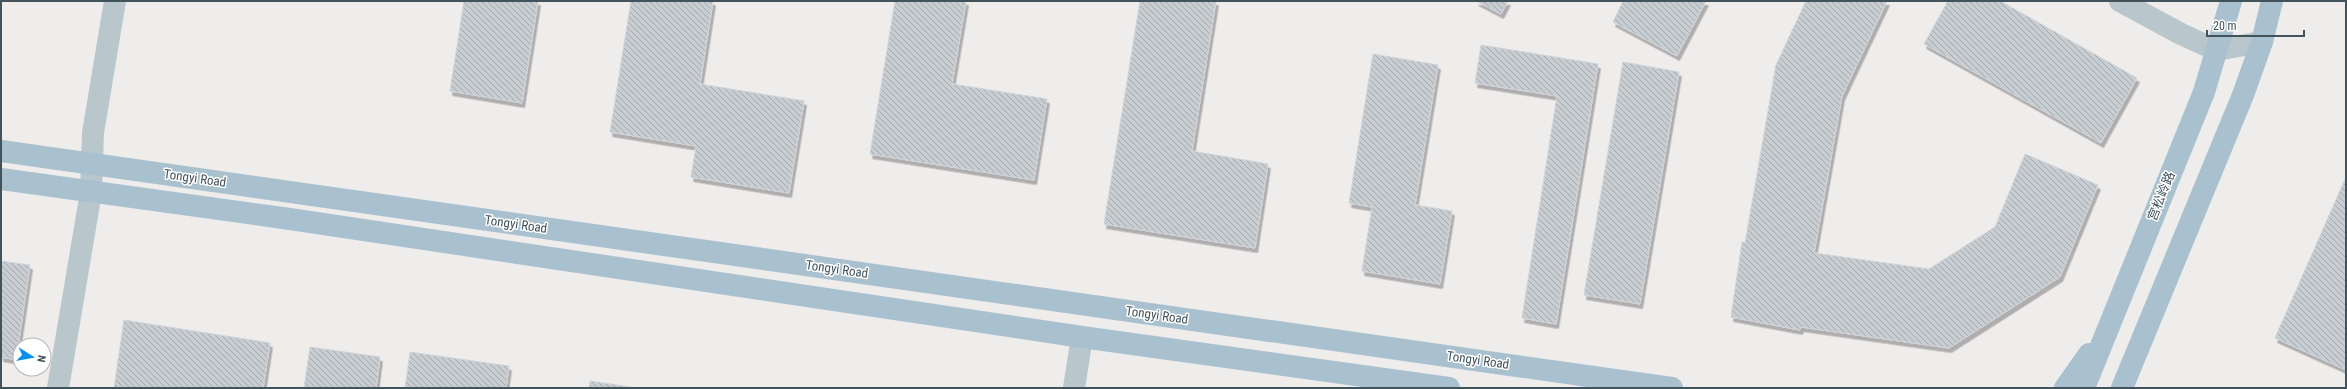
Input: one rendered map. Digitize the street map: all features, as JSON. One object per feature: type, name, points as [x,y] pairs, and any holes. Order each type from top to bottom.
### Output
[{"type":"main road","name":"宫松岭路","points":[[2084,388],[2204,92],[2231,1]]},
{"type":"main road","points":[[2122,388],[2243,95],[2262,42],[2272,1]]},
{"type":"main road","name":"Tongyi Road","points":[[1,151],[1672,388]]},
{"type":"main road","points":[[1,179],[291,219],[1082,337],[1449,388]]},
{"type":"main road","points":[[2065,388],[2107,329]]},
{"type":"street","points":[[58,388],[91,192],[93,133],[115,1]]},
{"type":"street","points":[[2120,1],[2181,34],[2216,50],[2262,42]]},
{"type":"street","points":[[1074,388],[1082,337]]},
{"type":"building","points":[[464,1],[538,1],[522,103],[450,91]]},
{"type":"building","points":[[631,1],[713,1],[700,84],[804,101],[789,193],[691,177],[696,146],[610,132]]},
{"type":"building","points":[[895,1],[966,1],[952,84],[1047,99],[1034,180],[870,154]]},
{"type":"building","points":[[1140,1],[1216,1],[1192,151],[1268,164],[1255,248],[1104,224]]},
{"type":"building","points":[[1476,1],[1508,1],[1501,14]]},
{"type":"building","points":[[1623,1],[1706,1],[1677,56],[1613,22]]},
{"type":"building","points":[[1806,1],[1887,1],[1842,96],[1814,253],[1929,269],[1995,227],[2025,154],[2098,185],[2060,277],[1949,348],[1801,327],[1800,330],[1731,317],[1742,242],[1745,243],[1776,65]]},
{"type":"building","points":[[1948,1],[2000,1],[2137,78],[2101,143],[1924,44]]},
{"type":"building","points":[[1481,45],[1598,64],[1556,324],[1522,318],[1557,96],[1475,83]]},
{"type":"building","points":[[1373,54],[1438,65],[1415,205],[1452,211],[1440,284],[1362,271],[1372,207],[1349,203]]},
{"type":"building","points":[[1623,62],[1679,72],[1640,304],[1584,295]]},
{"type":"building","points":[[2346,177],[2346,370],[2275,338]]},
{"type":"building","points":[[1,261],[30,265],[19,337],[12,337],[12,359],[1,357]]},
{"type":"building","points":[[124,320],[270,343],[263,388],[114,388]]},
{"type":"building","points":[[310,347],[380,357],[376,388],[304,388]]},
{"type":"building","points":[[410,352],[509,366],[506,388],[405,388]]},
{"type":"building","points":[[590,381],[637,388],[589,388]]}]
